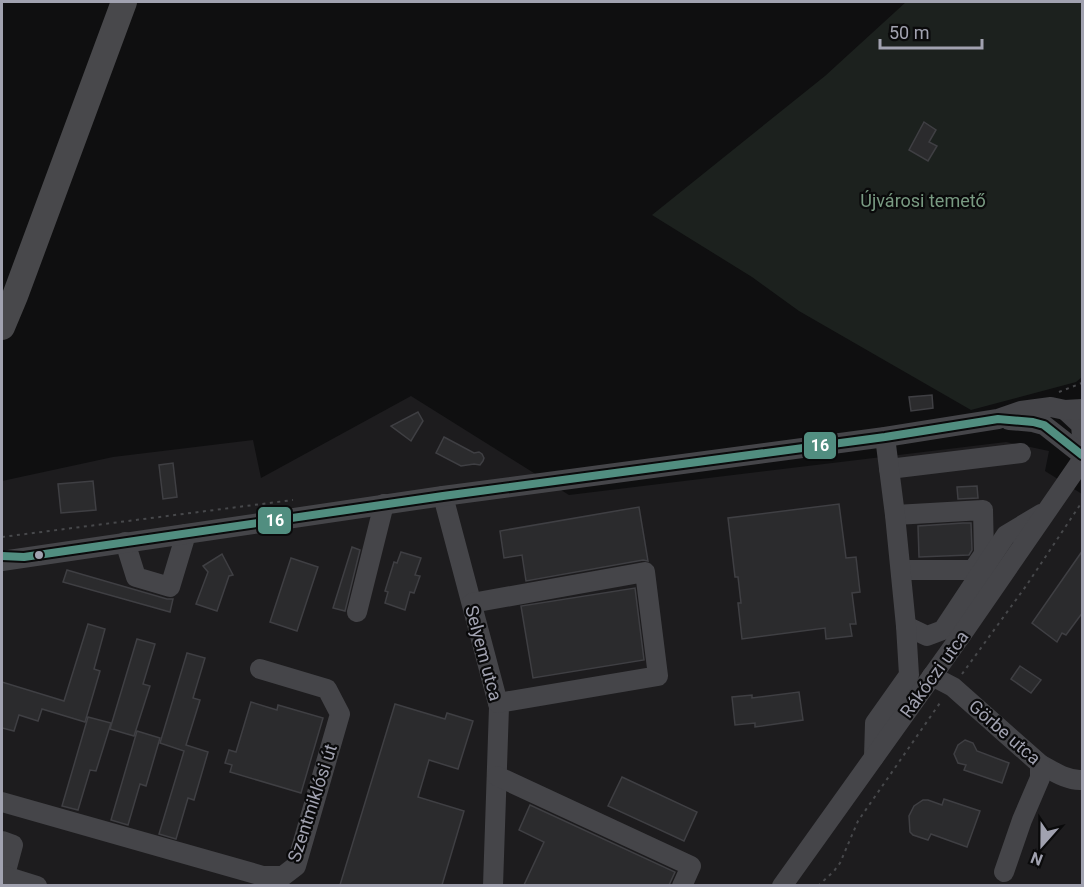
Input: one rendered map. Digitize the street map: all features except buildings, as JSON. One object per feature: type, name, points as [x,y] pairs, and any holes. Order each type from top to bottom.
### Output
[{"type":"main road","points":[[2,327],[124,2]]},
{"type":"street","points":[[2,561],[384,504],[885,437],[998,419],[1021,411],[1051,407],[1074,410],[1081,425],[1083,437]]},
{"type":"street","points":[[998,419],[1044,425],[1083,455]]},
{"type":"street","points":[[874,757],[875,723],[909,675],[901,570],[885,437]]},
{"type":"street","points":[[889,469],[1021,453]]},
{"type":"street","name":"Rákóczi utca","points":[[782,885],[1083,460]]},
{"type":"street","name":"Selyem utca","points":[[443,496],[499,707],[493,885]]},
{"type":"street","points":[[357,612],[384,504]]},
{"type":"street","points":[[895,515],[982,510],[984,554],[973,570],[901,570]]},
{"type":"street","points":[[906,626],[927,636],[943,630],[1006,535],[1047,511]]},
{"type":"street","points":[[125,542],[136,577],[170,587],[186,534]]},
{"type":"street","points":[[2,556],[24,557]]},
{"type":"street","points":[[471,603],[645,572],[658,676],[498,703]]},
{"type":"street","name":"Szentmiklósi út","points":[[2,802],[263,876],[283,876],[296,866],[340,714],[327,689],[260,669]]},
{"type":"street","name":"Görbe utca","points":[[932,676],[953,687],[1040,764],[1075,781],[1083,780]]},
{"type":"street","points":[[1004,872],[1040,778],[1040,764]]},
{"type":"street","points":[[497,776],[691,866],[682,885]]},
{"type":"street","points":[[2,841],[13,845],[3,881],[36,885]]},
{"type":"path","points":[[1069,389],[1083,383]]},
{"type":"path","points":[[818,885],[840,863]]},
{"type":"shaded area","points":[[411,396],[569,495],[1006,442],[1049,451],[1045,471],[1082,494],[1082,885],[2,885],[2,481],[113,457],[253,440],[261,478]]},
{"type":"green space","name":"Újvárosi temető","points":[[906,2],[1082,2],[1082,377],[1076,382],[971,410],[799,311],[752,277],[652,215],[825,76]]},
{"type":"transit line","name":"16","points":[[2,556],[24,557],[443,496],[885,437],[998,419],[1044,425],[1082,455]]}]
